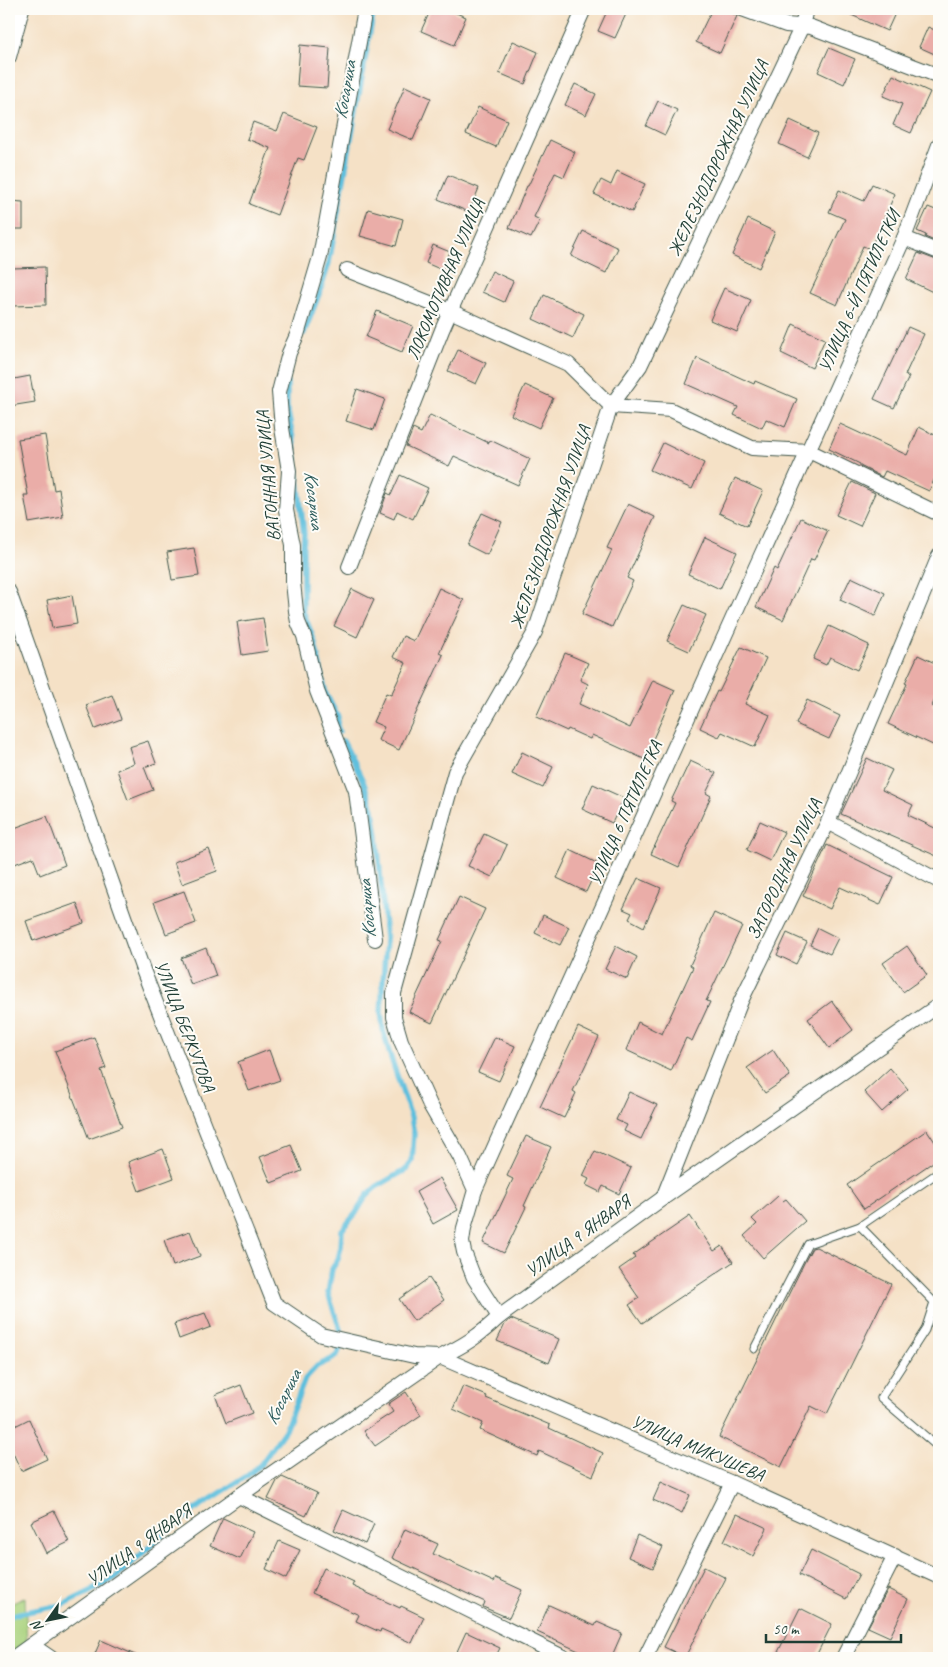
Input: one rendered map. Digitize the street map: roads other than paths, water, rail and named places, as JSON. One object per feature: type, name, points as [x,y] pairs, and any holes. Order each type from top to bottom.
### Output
[{"type":"street","points":[[9,58],[22,9]]},
{"type":"street","name":"ВАГОННАЯ УЛИЦА","points":[[365,9],[320,257],[298,335],[289,353],[279,392],[282,428],[290,471],[286,510],[293,545],[293,582],[296,611],[317,691],[356,791],[375,939]]},
{"type":"street","name":"ЛОКОМОТИВНАЯ УЛИЦА","points":[[349,567],[450,312],[584,9]]},
{"type":"street","points":[[742,9],[786,25],[810,27],[939,76]]},
{"type":"street","name":"ЖЕЛЕЗНОДОРОЖНАЯ УЛИЦА","points":[[475,1190],[460,1157],[430,1105],[401,1041],[394,1017],[394,993],[455,772],[535,632],[611,406],[640,366],[802,26],[806,9]]},
{"type":"street","name":"УЛИЦА 6-Й ПЯТИЛЕТКИ","points":[[810,451],[904,238],[939,145]]},
{"type":"street","points":[[904,238],[939,252]]},
{"type":"street","points":[[347,270],[450,312],[568,364],[611,406],[671,410],[752,448],[810,451],[939,514]]},
{"type":"street","name":"УЛИЦА 6 ПЯТИЛЕТКА","points":[[475,1190],[810,451]]},
{"type":"street","name":"ЗАГОРОДНАЯ УЛИЦА","points":[[663,1198],[741,1001],[828,822],[939,556]]},
{"type":"street","name":"УЛИЦА БЕРКУТОВА","points":[[9,592],[143,970],[274,1303],[321,1335],[414,1356],[440,1357]]},
{"type":"street","points":[[828,822],[939,880]]},
{"type":"street","name":"УЛИЦА 9 ЯНВАРЯ","points":[[13,1658],[239,1496],[440,1357],[477,1337],[499,1316],[939,1004]]},
{"type":"street","points":[[475,1190],[462,1242],[474,1278],[499,1316]]},
{"type":"street","name":"УЛИЦА МИКУШЕВА","points":[[440,1357],[732,1483],[939,1577]]},
{"type":"street","points":[[645,1658],[732,1483]]},
{"type":"street","points":[[239,1496],[565,1658]]},
{"type":"street","points":[[843,1658],[895,1556]]},
{"type":"street","points":[[32,1645],[51,1658]]},
{"type":"lane","points":[[754,1349],[808,1244],[860,1226],[939,1172]]},
{"type":"lane","points":[[860,1226],[934,1302],[925,1330],[881,1398],[939,1448]]},
{"type":"waterway","name":"Косариха","points":[[304,333],[329,263],[374,9]]},
{"type":"waterway","name":"Косариха","points":[[287,382],[287,407],[294,444],[304,534],[303,611],[315,643],[326,694],[338,717],[337,725],[339,732]]},
{"type":"waterway","name":"Косариха","points":[[9,1616],[63,1605],[116,1577],[160,1537],[197,1508],[247,1476],[261,1464],[285,1430],[305,1379],[317,1366],[337,1355],[341,1346],[340,1329],[328,1293],[332,1269],[338,1259],[341,1247],[342,1230],[356,1213],[367,1195],[376,1187],[407,1169],[412,1161],[414,1134],[411,1117],[389,1052],[381,1012],[386,939],[373,809],[363,781],[343,741]]}]
